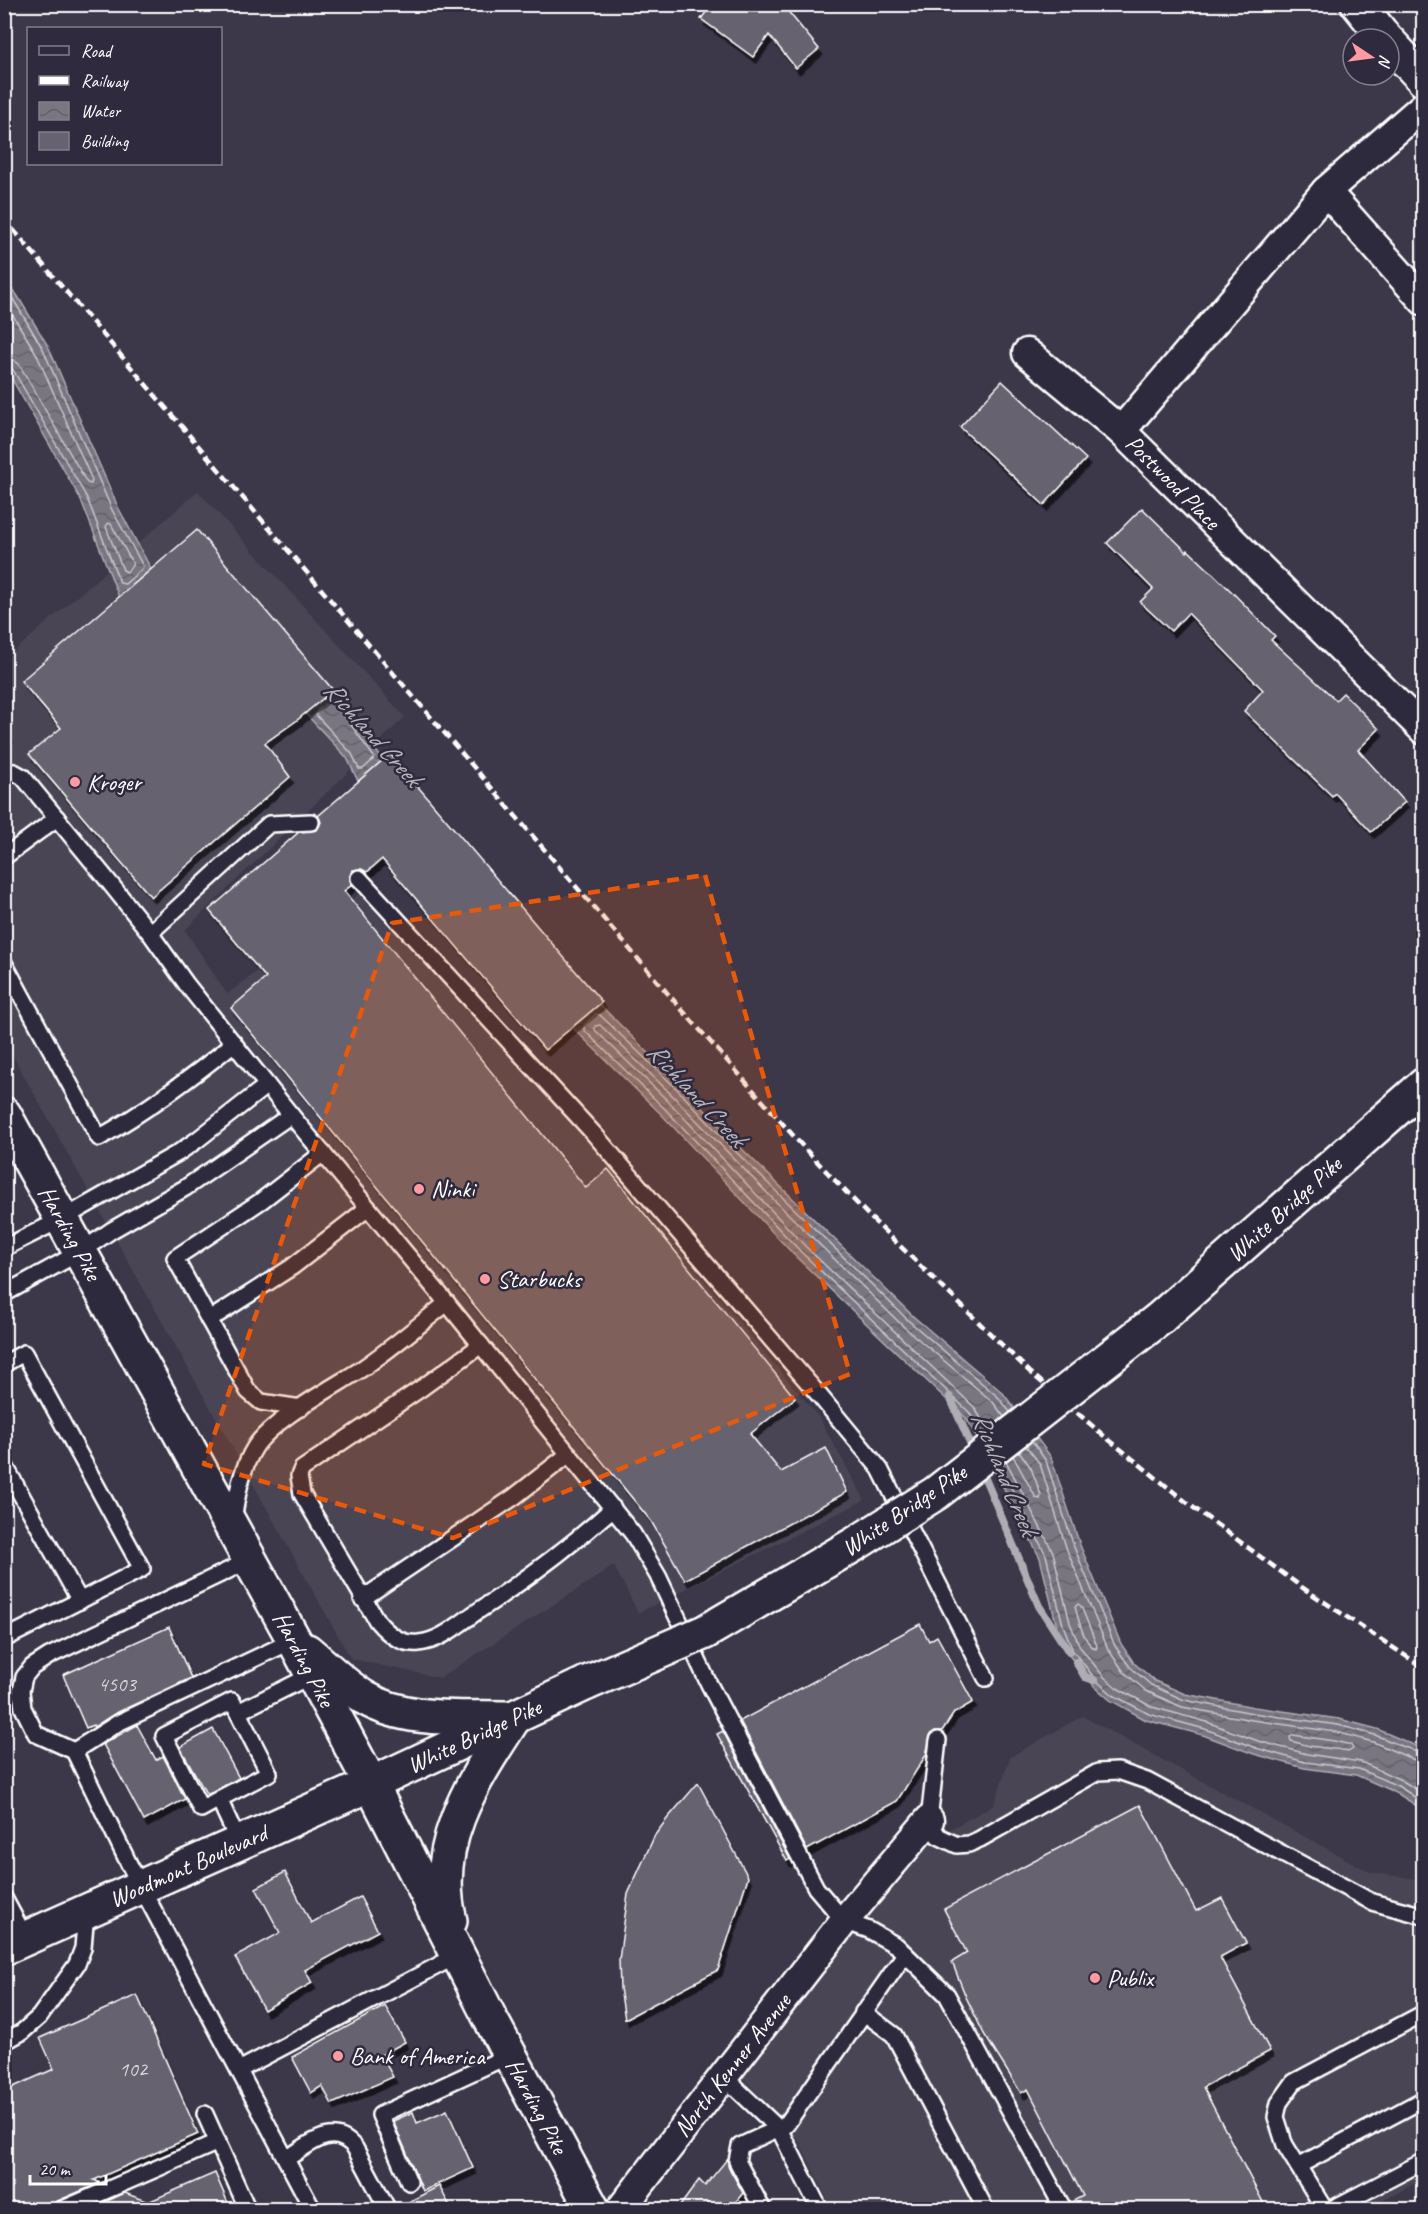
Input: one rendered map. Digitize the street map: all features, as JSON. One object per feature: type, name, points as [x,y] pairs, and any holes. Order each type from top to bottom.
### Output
[{"type":"main road","points":[[1358,4],[1377,27]]},
{"type":"main road","points":[[1401,54],[1424,80]]},
{"type":"main road","name":"White Bridge Pike","points":[[371,1784],[587,1683],[705,1632],[855,1544],[936,1493],[1160,1319],[1424,1085]]},
{"type":"main road","name":"Harding Pike","points":[[4,1114],[294,1640],[593,2210]]},
{"type":"main road","points":[[294,1640],[365,1698],[388,1708],[437,1716],[514,1718]]},
{"type":"main road","points":[[459,1955],[446,1906],[444,1872],[452,1833],[484,1765],[514,1718]]},
{"type":"main road","name":"Woodmont Boulevard","points":[[15,1944],[371,1784]]},
{"type":"street","name":"Postwood Place","points":[[1424,106],[1326,191],[1121,431],[1424,730]]},
{"type":"street","points":[[1326,191],[1424,301]]},
{"type":"street","points":[[1027,353],[1121,431]]},
{"type":"street","name":"North Kenner Avenue","points":[[620,2210],[732,2084],[844,1921],[929,1820]]},
{"type":"lane","points":[[4,771],[14,772],[23,777],[57,818],[150,933],[187,985],[291,1115],[447,1303],[613,1508],[645,1551],[709,1684],[816,1888],[844,1921],[869,1930],[897,1946],[947,1995],[1064,2210]]},
{"type":"lane","points":[[4,857],[57,818]]},
{"type":"lane","points":[[150,933],[269,824],[311,822]]},
{"type":"lane","points":[[359,878],[595,1135],[880,1469],[986,1678]]},
{"type":"lane","points":[[4,963],[99,1138],[142,1113],[184,1084],[234,1043]]},
{"type":"lane","points":[[4,1248],[62,1219],[197,1140],[267,1085]]},
{"type":"lane","points":[[4,1294],[80,1252],[219,1166],[291,1115]]},
{"type":"lane","points":[[301,1408],[261,1402],[248,1391],[175,1258],[261,1201],[323,1153]]},
{"type":"lane","points":[[209,1320],[292,1267],[368,1208]]},
{"type":"lane","points":[[232,1527],[243,1471],[248,1458],[265,1436],[301,1408],[363,1367],[447,1303]]},
{"type":"lane","points":[[480,1345],[395,1407],[314,1460],[302,1469],[299,1476],[302,1494],[376,1621],[385,1632],[406,1643],[430,1641],[512,1589],[581,1537],[613,1508]]},
{"type":"lane","points":[[4,1364],[24,1353],[142,1569],[4,1639]]},
{"type":"lane","points":[[362,1599],[505,1503],[569,1454]]},
{"type":"lane","points":[[4,1464],[80,1601]]},
{"type":"lane","points":[[250,1560],[49,1656],[32,1667],[24,1677],[21,1691],[23,1708],[36,1734],[74,1751],[141,1887],[313,2210]]},
{"type":"lane","points":[[74,1751],[118,1724],[294,1640]]},
{"type":"lane","points":[[238,1712],[312,1675]]},
{"type":"lane","points":[[232,1701],[269,1773],[219,1799],[201,1809],[164,1736],[232,1701]]},
{"type":"lane","points":[[938,1740],[929,1820],[938,1836],[957,1845],[969,1845],[1098,1772],[1118,1771],[1147,1781],[1372,1902],[1424,1916]]},
{"type":"lane","points":[[219,1799],[240,1843]]},
{"type":"lane","points":[[4,1898],[15,1944]]},
{"type":"lane","points":[[4,2042],[22,2032],[39,2017],[77,1964],[83,1948],[86,1912]]},
{"type":"lane","points":[[763,2210],[737,2161],[740,2146],[786,2125],[905,1954]]},
{"type":"lane","points":[[239,2070],[459,1955]]},
{"type":"lane","points":[[863,2012],[894,2036],[986,2210]]},
{"type":"lane","points":[[1324,2210],[1285,2145],[1276,2117],[1279,2103],[1293,2082],[1424,2013]]},
{"type":"lane","points":[[409,2182],[380,2115],[510,2055]]},
{"type":"lane","points":[[732,2084],[779,2129],[820,2210]]},
{"type":"lane","points":[[1298,2166],[1424,2099]]},
{"type":"lane","points":[[205,2114],[248,2210]]},
{"type":"lane","points":[[286,2159],[319,2139],[340,2135],[348,2139],[355,2148],[388,2210]]},
{"type":"lane","points":[[61,2210],[218,2142]]},
{"type":"lane","points":[[1330,2210],[1424,2161]]},
{"type":"highlighted area","points":[[705,875],[850,1374],[453,1538],[204,1464],[392,923]]},
{"type":"shaded area","points":[[198,491],[405,717],[185,930],[227,994],[359,894],[583,1135],[818,1416],[865,1500],[638,1613],[614,1566],[440,1678],[351,1659],[5,1042],[4,748],[15,743],[5,726],[5,659]]},
{"type":"shaded area","points":[[1082,1716],[1370,1872],[1423,1880],[1423,2179],[1368,2209],[832,2209],[799,2141],[742,2077],[921,1845],[994,1805],[1010,1757]]},
{"type":"water","points":[[4,280],[17,295],[48,346],[118,507],[151,569],[119,597],[81,500],[5,367]]},
{"type":"water","points":[[333,690],[383,760],[358,781],[347,758],[305,713]]},
{"type":"water","points":[[599,1004],[738,1145],[914,1317],[1003,1393],[1051,1457],[1080,1545],[1121,1644],[1134,1663],[1155,1681],[1185,1694],[1339,1719],[1377,1729],[1423,1749],[1423,1810],[1395,1792],[1356,1775],[1304,1768],[1254,1754],[1203,1735],[1146,1720],[1110,1700],[1094,1686],[1068,1654],[1057,1627],[1040,1558],[965,1417],[796,1257],[662,1115],[572,1027]]},
{"type":"building","points":[[712,4],[782,4],[819,49],[796,68],[769,35],[753,57],[701,19]]},
{"type":"building","points":[[1002,381],[1086,459],[1044,505],[960,427]]},
{"type":"building","points":[[1142,508],[1231,591],[1275,636],[1271,640],[1336,700],[1343,693],[1379,729],[1358,750],[1405,802],[1371,832],[1335,793],[1332,796],[1244,711],[1263,690],[1188,613],[1171,631],[1140,602],[1153,589],[1107,543]]},
{"type":"building","points":[[197,530],[333,690],[265,743],[290,777],[151,897],[29,754],[61,728],[21,681]]},
{"type":"building","points":[[390,754],[602,1002],[545,1050],[382,859],[367,872],[361,869],[353,870],[350,876],[352,885],[344,891],[586,1188],[608,1169],[795,1398],[750,1434],[781,1472],[826,1448],[847,1492],[685,1580],[651,1521],[231,1008],[266,978],[209,910],[299,832],[317,830],[321,822],[318,816]]},
{"type":"building","points":[[920,1624],[929,1641],[937,1636],[973,1702],[954,1713],[942,1731],[935,1731],[931,1734],[926,1755],[897,1801],[807,1850],[740,1721]]},
{"type":"building","points":[[169,1627],[191,1678],[114,1714],[94,1727],[93,1725],[86,1728],[63,1675]]},
{"type":"building","points":[[137,1725],[156,1760],[163,1756],[185,1799],[144,1821],[103,1744]]},
{"type":"building","points":[[213,1729],[239,1778],[207,1795],[180,1747]]},
{"type":"building","points":[[723,1731],[790,1859],[787,1861],[717,1734]]},
{"type":"building","points":[[698,1783],[748,1877],[718,1970],[625,2019],[620,1988],[619,1960],[628,1894],[655,1835]]},
{"type":"building","name":"Publix","points":[[1140,1805],[1196,1911],[1222,1898],[1246,1943],[1220,1957],[1270,2051],[1203,2087],[1267,2210],[1074,2210],[1071,2202],[1083,2196],[1028,2089],[1021,2093],[984,2034],[952,1962],[967,1953],[944,1909]]},
{"type":"building","points":[[285,1872],[311,1923],[360,1897],[378,1931],[305,1970],[312,1983],[264,2010],[235,1957],[280,1933],[256,1888]]},
{"type":"building","points":[[137,1995],[198,2134],[94,2180],[100,2183],[57,2201],[51,2210],[4,2210],[4,2091],[54,2069],[40,2038]]},
{"type":"building","name":"Bank of America","points":[[385,2006],[405,2042],[381,2055],[393,2077],[332,2104],[322,2086],[311,2093],[292,2057]]},
{"type":"building","points":[[447,2110],[473,2168],[423,2191],[393,2121],[413,2112],[417,2123]]},
{"type":"building","points":[[728,2158],[728,2166],[743,2193],[729,2210],[677,2210],[699,2180],[705,2186]]},
{"type":"building","points":[[215,2173],[231,2210],[87,2210],[125,2193],[148,2202]]},
{"type":"building","points":[[439,2186],[452,2210],[398,2210],[397,2208]]},
{"type":"waterway","name":"Richland Creek","points":[[950,1397],[974,1452]]},
{"type":"waterway","name":"Richland Creek","points":[[981,1469],[1039,1606],[1069,1652]]},
{"type":"waterway","name":"Richland Creek","points":[[1076,1662],[1085,1677],[1094,1680]]},
{"type":"railway","points":[[4,219],[669,995],[806,1150],[869,1216],[1031,1373],[1103,1435],[1190,1505],[1303,1588],[1424,1668]]},
{"type":"place","name":"Kroger","points":[[75,782]]},
{"type":"place","name":"Ninki","points":[[419,1189]]},
{"type":"place","name":"Starbucks","points":[[485,1279]]},
{"type":"place","name":"Publix","points":[[1095,1978]]},
{"type":"place","name":"Bank of America","points":[[338,2056]]}]
